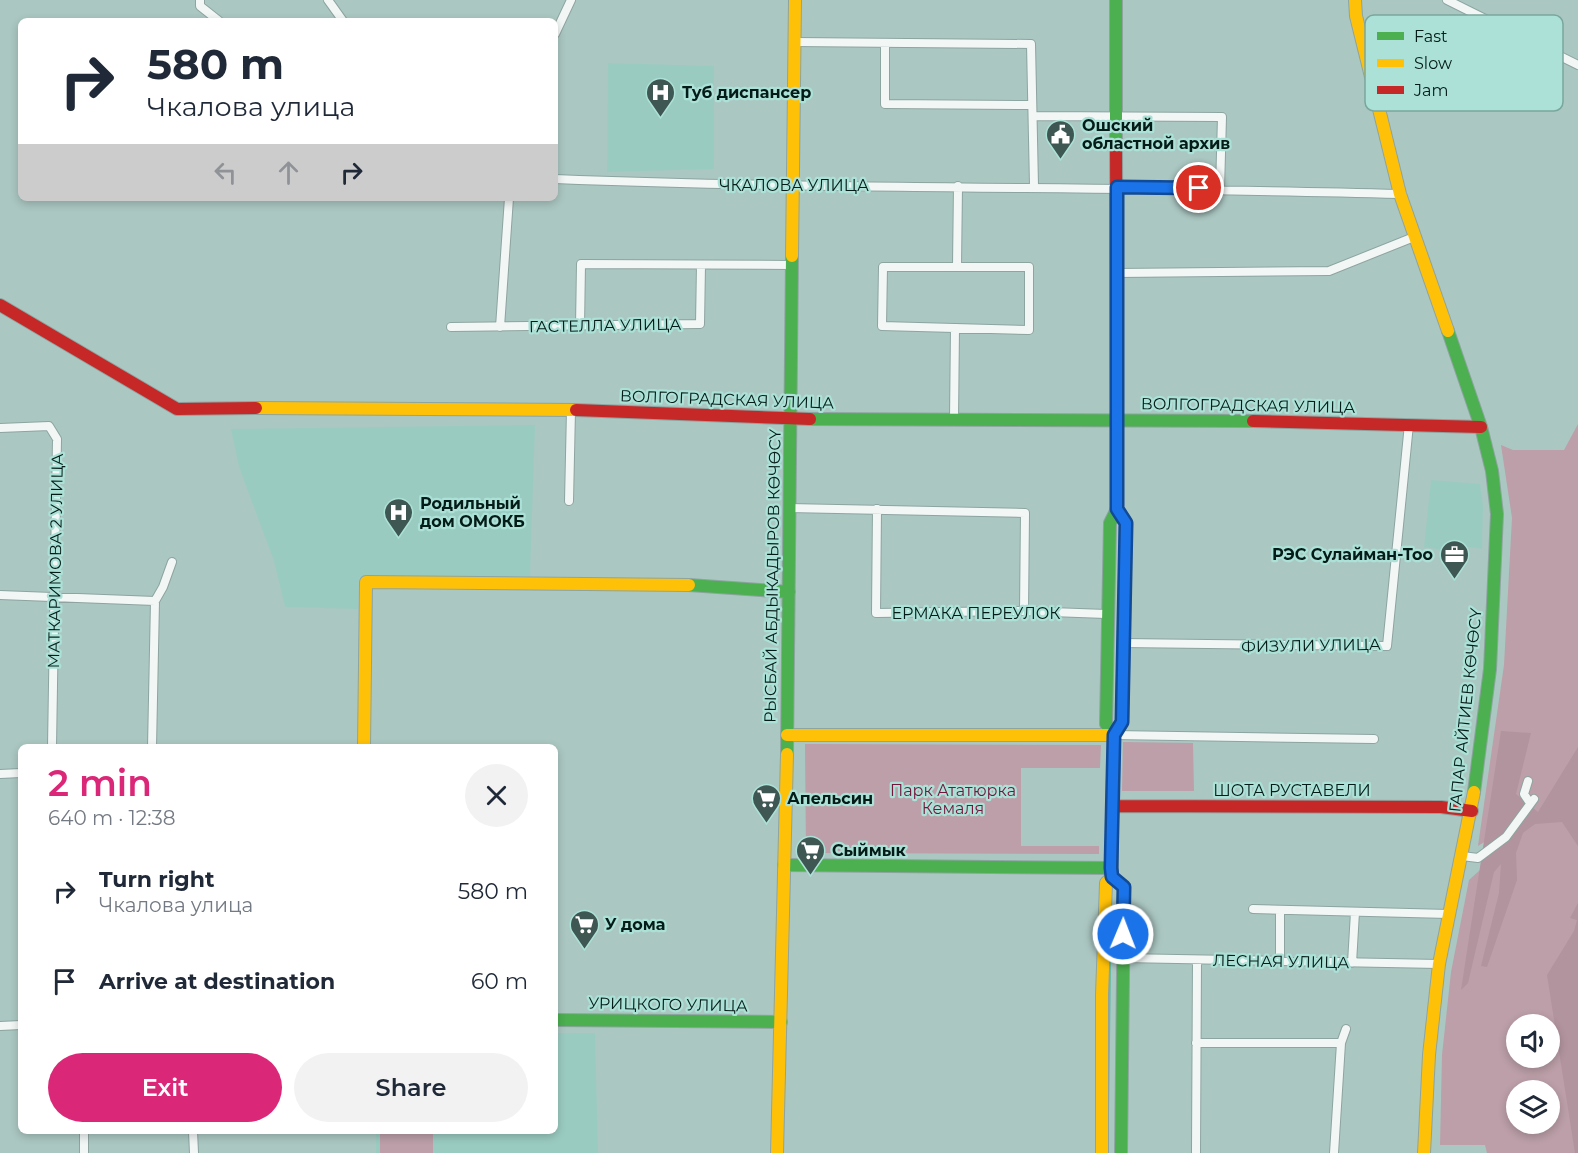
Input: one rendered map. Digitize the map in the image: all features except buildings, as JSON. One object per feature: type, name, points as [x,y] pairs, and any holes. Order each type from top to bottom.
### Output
[{"type":"street","points":[[200,0],[200,6],[215,18]]},
{"type":"street","points":[[328,0],[341,18]]},
{"type":"street","points":[[558,28],[571,0]]},
{"type":"street","name":"РЫСБАЙ АБДЫКАДЫРОВ КӨЧӨСҮ","points":[[777,1153],[787,735],[795,0]]},
{"type":"street","points":[[1114,735],[1106,724],[1106,614],[1110,523],[1117,509],[1115,420],[1116,0]]},
{"type":"street","name":"ГАПАР АЙТИЕВ КӨЧӨСҮ","points":[[1355,0],[1365,51]]},
{"type":"street","points":[[1447,0],[1477,15]]},
{"type":"street","points":[[795,42],[1031,44],[1034,186]]},
{"type":"street","points":[[885,43],[885,104],[1032,105]]},
{"type":"street","points":[[1563,58],[1578,65]]},
{"type":"street","name":"ГАПАР АЙТИЕВ КӨЧӨСҮ","points":[[1380,111],[1400,194],[1481,427],[1494,482],[1497,525],[1490,669],[1472,811],[1438,963],[1429,1055],[1424,1153]]},
{"type":"street","points":[[1034,116],[1222,117],[1220,189]]},
{"type":"street","name":"ЧКАЛОВА УЛИЦА","points":[[558,179],[794,185],[1117,187],[1400,194]]},
{"type":"street","points":[[957,267],[958,186]]},
{"type":"street","points":[[500,327],[509,201]]},
{"type":"street","points":[[1117,273],[1329,271],[1414,237]]},
{"type":"street","points":[[580,326],[581,264],[792,265]]},
{"type":"street","name":"ГАСТЕЛЛА УЛИЦА","points":[[451,327],[700,324],[701,265]]},
{"type":"street","points":[[883,267],[1029,267],[1029,330],[956,328],[882,326],[883,267]]},
{"type":"street","name":"ВОЛГОГРАДСКАЯ УЛИЦА","points":[[0,305],[177,409],[364,407],[571,410],[790,419],[1212,420],[1481,427]]},
{"type":"street","points":[[954,419],[956,328]]},
{"type":"street","points":[[569,501],[571,410]]},
{"type":"street","name":"ФИЗУЛИ УЛИЦА","points":[[1122,643],[1387,646],[1409,424]]},
{"type":"street","name":"МАТКАРИМОВА 2 УЛИЦА","points":[[0,428],[49,426],[57,440],[52,744]]},
{"type":"street","points":[[789,508],[1025,513],[1024,611]]},
{"type":"street","name":"ЕРМАКА ПЕРЕУЛОК","points":[[878,509],[876,613],[1024,611],[1106,614]]},
{"type":"street","points":[[1102,1153],[1102,995],[1106,883],[1112,872],[1114,735],[1122,722],[1126,523],[1117,509]]},
{"type":"street","points":[[152,744],[155,601],[172,562]]},
{"type":"street","points":[[364,744],[366,582],[705,585],[789,592]]},
{"type":"street","points":[[0,595],[155,601]]},
{"type":"street","points":[[787,735],[1114,735],[1374,739]]},
{"type":"street","points":[[0,774],[18,773]]},
{"type":"street","points":[[1462,856],[1478,858],[1506,837],[1532,801],[1524,794],[1528,781]]},
{"type":"street","name":"ШОТА РУСТАВЕЛИ","points":[[1112,806],[1441,807],[1472,811]]},
{"type":"street","points":[[784,865],[1112,872]]},
{"type":"street","points":[[1112,872],[1124,887],[1120,1153]]},
{"type":"street","points":[[1253,909],[1449,914]]},
{"type":"street","points":[[1280,911],[1280,961]]},
{"type":"street","points":[[1352,963],[1355,912]]},
{"type":"street","name":"ЛЕСНАЯ УЛИЦА","points":[[1123,958],[1438,963]]},
{"type":"street","points":[[1196,1153],[1197,960]]},
{"type":"street","name":"УРИЦКОГО УЛИЦА","points":[[558,1020],[781,1022]]},
{"type":"street","points":[[0,1026],[18,1025]]},
{"type":"street","points":[[1334,1153],[1341,1044],[1347,1029]]},
{"type":"street","points":[[1196,1043],[1341,1044]]},
{"type":"street","points":[[84,1134],[84,1153]]},
{"type":"street","points":[[194,1134],[194,1153]]},
{"type":"shaded area","name":"Туб диспансер","points":[[608,63],[714,66],[714,169],[607,172]]},
{"type":"shaded area","name":"Родильный дом ОМОКБ","points":[[535,425],[530,576],[359,577],[358,609],[285,607],[274,561],[239,467],[231,429]]},
{"type":"shaded area","points":[[1431,480],[1480,484],[1483,505],[1482,549],[1444,543],[1443,550],[1424,547]]},
{"type":"shaded area","points":[[1501,731],[1531,733],[1516,794],[1538,812],[1578,747],[1578,846],[1562,822],[1535,824],[1523,833],[1516,853],[1517,880],[1487,967],[1481,966],[1499,893],[1501,864],[1494,872],[1468,983],[1461,990]]},
{"type":"shaded area","points":[[1578,903],[1578,1153],[1575,1153],[1560,1058],[1560,1014],[1553,1014],[1547,975],[1574,931],[1577,920],[1570,918]]},
{"type":"shaded area","points":[[558,1033],[595,1033],[598,1153],[376,1153],[376,1134],[558,1134]]},
{"type":"green space","points":[[1578,424],[1578,1153],[1487,1153],[1485,1145],[1440,1145],[1442,1055],[1451,972],[1469,880],[1510,843],[1500,832],[1478,846],[1504,665],[1512,518],[1501,445],[1513,450],[1564,450]]},
{"type":"green space","points":[[1123,742],[1193,743],[1194,791],[1122,791]]},
{"type":"green space","name":"Парк Ататюрка Кемаля","points":[[805,744],[1101,745],[1100,768],[1021,768],[1021,846],[1099,846],[1099,854],[806,853]]},
{"type":"green space","points":[[380,1134],[433,1134],[433,1153],[380,1153]]},
{"type":"waterway","points":[[1108,1114],[1111,898]]},
{"type":"traffic: fast","points":[[1116,0],[1116,145]]},
{"type":"traffic: fast","points":[[787,754],[792,256]]},
{"type":"traffic: fast","points":[[1448,331],[1481,427],[1492,471],[1497,514],[1490,669],[1474,792]]},
{"type":"traffic: fast","points":[[1114,735],[1106,724],[1110,523],[1117,509],[1117,411]]},
{"type":"traffic: fast","points":[[810,419],[1253,421]]},
{"type":"traffic: fast","points":[[689,585],[789,592]]},
{"type":"traffic: fast","points":[[1112,820],[1112,877],[1124,887],[1121,1153]]},
{"type":"traffic: fast","points":[[784,865],[1111,868]]},
{"type":"traffic: fast","points":[[558,1020],[781,1022]]},
{"type":"traffic: slow","points":[[792,256],[795,0]]},
{"type":"traffic: slow","points":[[1355,0],[1356,16],[1365,52]]},
{"type":"traffic: slow","points":[[1379,111],[1400,194],[1448,331]]},
{"type":"traffic: slow","points":[[256,408],[576,410]]},
{"type":"traffic: slow","points":[[364,744],[366,582],[689,585]]},
{"type":"traffic: slow","points":[[787,735],[1114,735]]},
{"type":"traffic: slow","points":[[777,1153],[787,754]]},
{"type":"traffic: slow","points":[[1424,1153],[1429,1055],[1439,964],[1474,792]]},
{"type":"traffic: slow","points":[[1102,1153],[1102,995],[1106,883],[1112,877]]},
{"type":"traffic: jam","points":[[1116,145],[1117,411]]},
{"type":"traffic: jam","points":[[0,305],[177,409],[256,408]]},
{"type":"traffic: jam","points":[[576,410],[810,419]]},
{"type":"traffic: jam","points":[[1253,421],[1481,427]]},
{"type":"traffic: jam","points":[[1112,820],[1114,735],[1122,722],[1126,523],[1117,509]]},
{"type":"traffic: jam","points":[[1112,806],[1441,807],[1472,811]]},
{"type":"place","name":"Туб диспансер","points":[[661,118]]},
{"type":"place","name":"Ошский областной архив","points":[[1061,160]]},
{"type":"place","name":"Родильный дом ОМОКБ","points":[[399,538]]},
{"type":"place","name":"РЭС Сулайман-Тоо","points":[[1454,580]]},
{"type":"place","name":"Апельсин","points":[[766,824]]},
{"type":"place","name":"Сыймык","points":[[811,876]]},
{"type":"place","name":"У дома","points":[[584,950]]},
{"type":"route","points":[[1123,934],[1124,887],[1112,877],[1111,868],[1114,735],[1122,722],[1126,523],[1117,509],[1115,420],[1117,187],[1199,188]]}]
